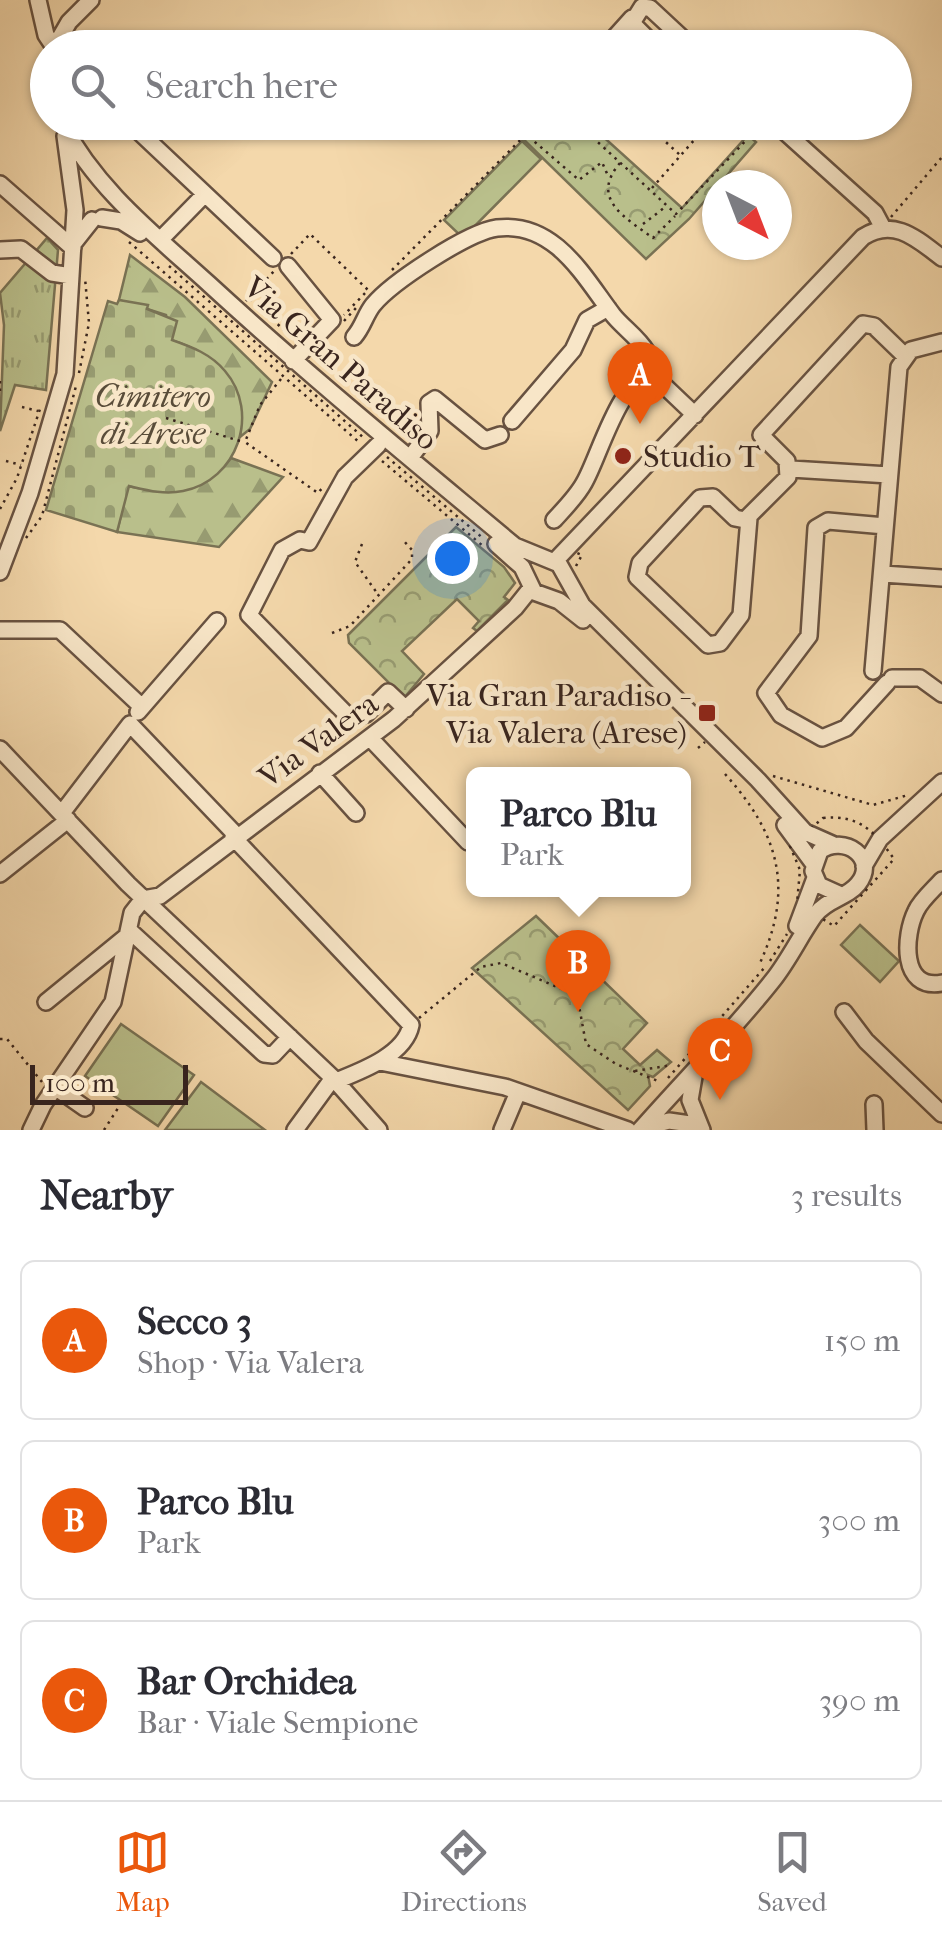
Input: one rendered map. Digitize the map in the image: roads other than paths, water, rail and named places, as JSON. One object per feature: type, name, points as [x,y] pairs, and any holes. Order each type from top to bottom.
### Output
[{"type":"street","points":[[38,0],[45,30]]},
{"type":"street","points":[[64,30],[91,0]]},
{"type":"street","points":[[621,30],[642,7],[650,8],[674,30]]},
{"type":"street","points":[[632,18],[638,30]]},
{"type":"street","points":[[0,572],[30,493],[63,383],[78,277],[69,243],[75,210],[65,140]]},
{"type":"street","points":[[69,243],[112,208],[113,195],[74,140]]},
{"type":"street","points":[[148,140],[281,262],[332,320],[294,361]]},
{"type":"street","points":[[794,140],[875,213],[883,228]]},
{"type":"street","points":[[74,190],[83,181],[101,180]]},
{"type":"street","points":[[0,188],[69,243]]},
{"type":"street","points":[[160,240],[205,194]]},
{"type":"street","name":"Via Gran Paradiso","points":[[113,195],[294,361],[515,546],[557,569],[582,605],[758,780],[804,832],[832,844]]},
{"type":"street","points":[[75,210],[97,219]]},
{"type":"street","name":"Via Gran Paradiso","points":[[97,219],[137,230],[375,448],[514,559],[537,589],[575,612],[752,786],[814,871]]},
{"type":"street","points":[[354,338],[371,308],[392,287],[492,228],[523,230],[553,244],[588,274],[608,308],[649,353],[651,366],[626,394],[582,489],[554,520]]},
{"type":"street","points":[[537,589],[858,241],[883,228],[902,230],[942,258]]},
{"type":"street","points":[[0,250],[20,248],[52,273],[78,277]]},
{"type":"street","points":[[512,421],[573,350],[587,320],[608,308]]},
{"type":"street","points":[[888,475],[791,469],[761,434],[863,324],[874,326],[904,355]]},
{"type":"street","points":[[885,526],[828,521],[816,528],[809,636],[766,693],[781,715],[822,738],[846,728],[861,713],[883,673],[885,526],[899,367],[904,355],[934,341],[942,342]]},
{"type":"street","points":[[645,376],[654,376],[695,416]]},
{"type":"street","points":[[410,458],[431,429],[432,400],[446,405],[485,440],[500,435]]},
{"type":"street","points":[[375,448],[345,477],[309,542],[300,540],[282,550],[249,615],[342,712],[359,718],[388,692],[406,710]]},
{"type":"street","points":[[749,518],[740,520],[713,497],[700,498],[636,570],[637,578],[708,645],[720,643],[742,615],[749,518],[791,469]]},
{"type":"street","points":[[537,589],[557,569]]},
{"type":"street","points":[[883,574],[942,578]]},
{"type":"street","name":"Via Valera","points":[[143,899],[160,896],[234,836],[406,710],[537,589]]},
{"type":"street","points":[[0,874],[65,816],[142,707],[218,621]]},
{"type":"street","points":[[0,630],[60,630],[142,707]]},
{"type":"street","points":[[883,673],[920,678],[941,691]]},
{"type":"street","points":[[130,724],[410,1025],[410,1032],[380,1062],[334,1079],[295,1130]]},
{"type":"street","points":[[370,738],[466,840]]},
{"type":"street","points":[[0,749],[143,899],[334,1079],[379,1130]]},
{"type":"street","points":[[320,773],[356,813]]},
{"type":"street","points":[[380,1062],[518,1092],[628,1130],[764,977],[806,909],[820,851],[832,844],[850,846],[877,835],[942,782]]},
{"type":"street","points":[[640,1130],[776,976],[816,914],[839,894],[857,885],[877,835]]},
{"type":"street","points":[[850,846],[864,866]]},
{"type":"street","points":[[814,871],[824,890],[839,894]]},
{"type":"street","points":[[942,880],[916,910],[906,955],[911,969],[924,981],[942,983]]},
{"type":"street","points":[[33,1127],[51,1087],[112,1002],[132,913],[143,899]]},
{"type":"street","points":[[46,1002],[128,933]]},
{"type":"street","points":[[128,933],[264,1054],[273,1054],[290,1037]]},
{"type":"street","points":[[844,1012],[866,1041],[942,1114]]},
{"type":"street","points":[[640,1130],[659,1122],[699,1128],[689,1088],[699,1063]]},
{"type":"street","points":[[51,1087],[85,1108]]},
{"type":"street","points":[[502,1130],[518,1092]]},
{"type":"street","points":[[874,1104],[875,1130]]},
{"type":"place","name":"Secco 3","points":[[640,424]]},
{"type":"place","name":"Studio T","points":[[623,456]]},
{"type":"place","name":"Via Gran Paradiso - Via Valera (Arese)","points":[[707,713]]},
{"type":"place","name":"Parco Blu","points":[[578,1012]]},
{"type":"place","name":"Bar Orchidea","points":[[720,1100]]},
{"type":"park label","name":"Cimitero di Arese","points":[[153,414]]}]
